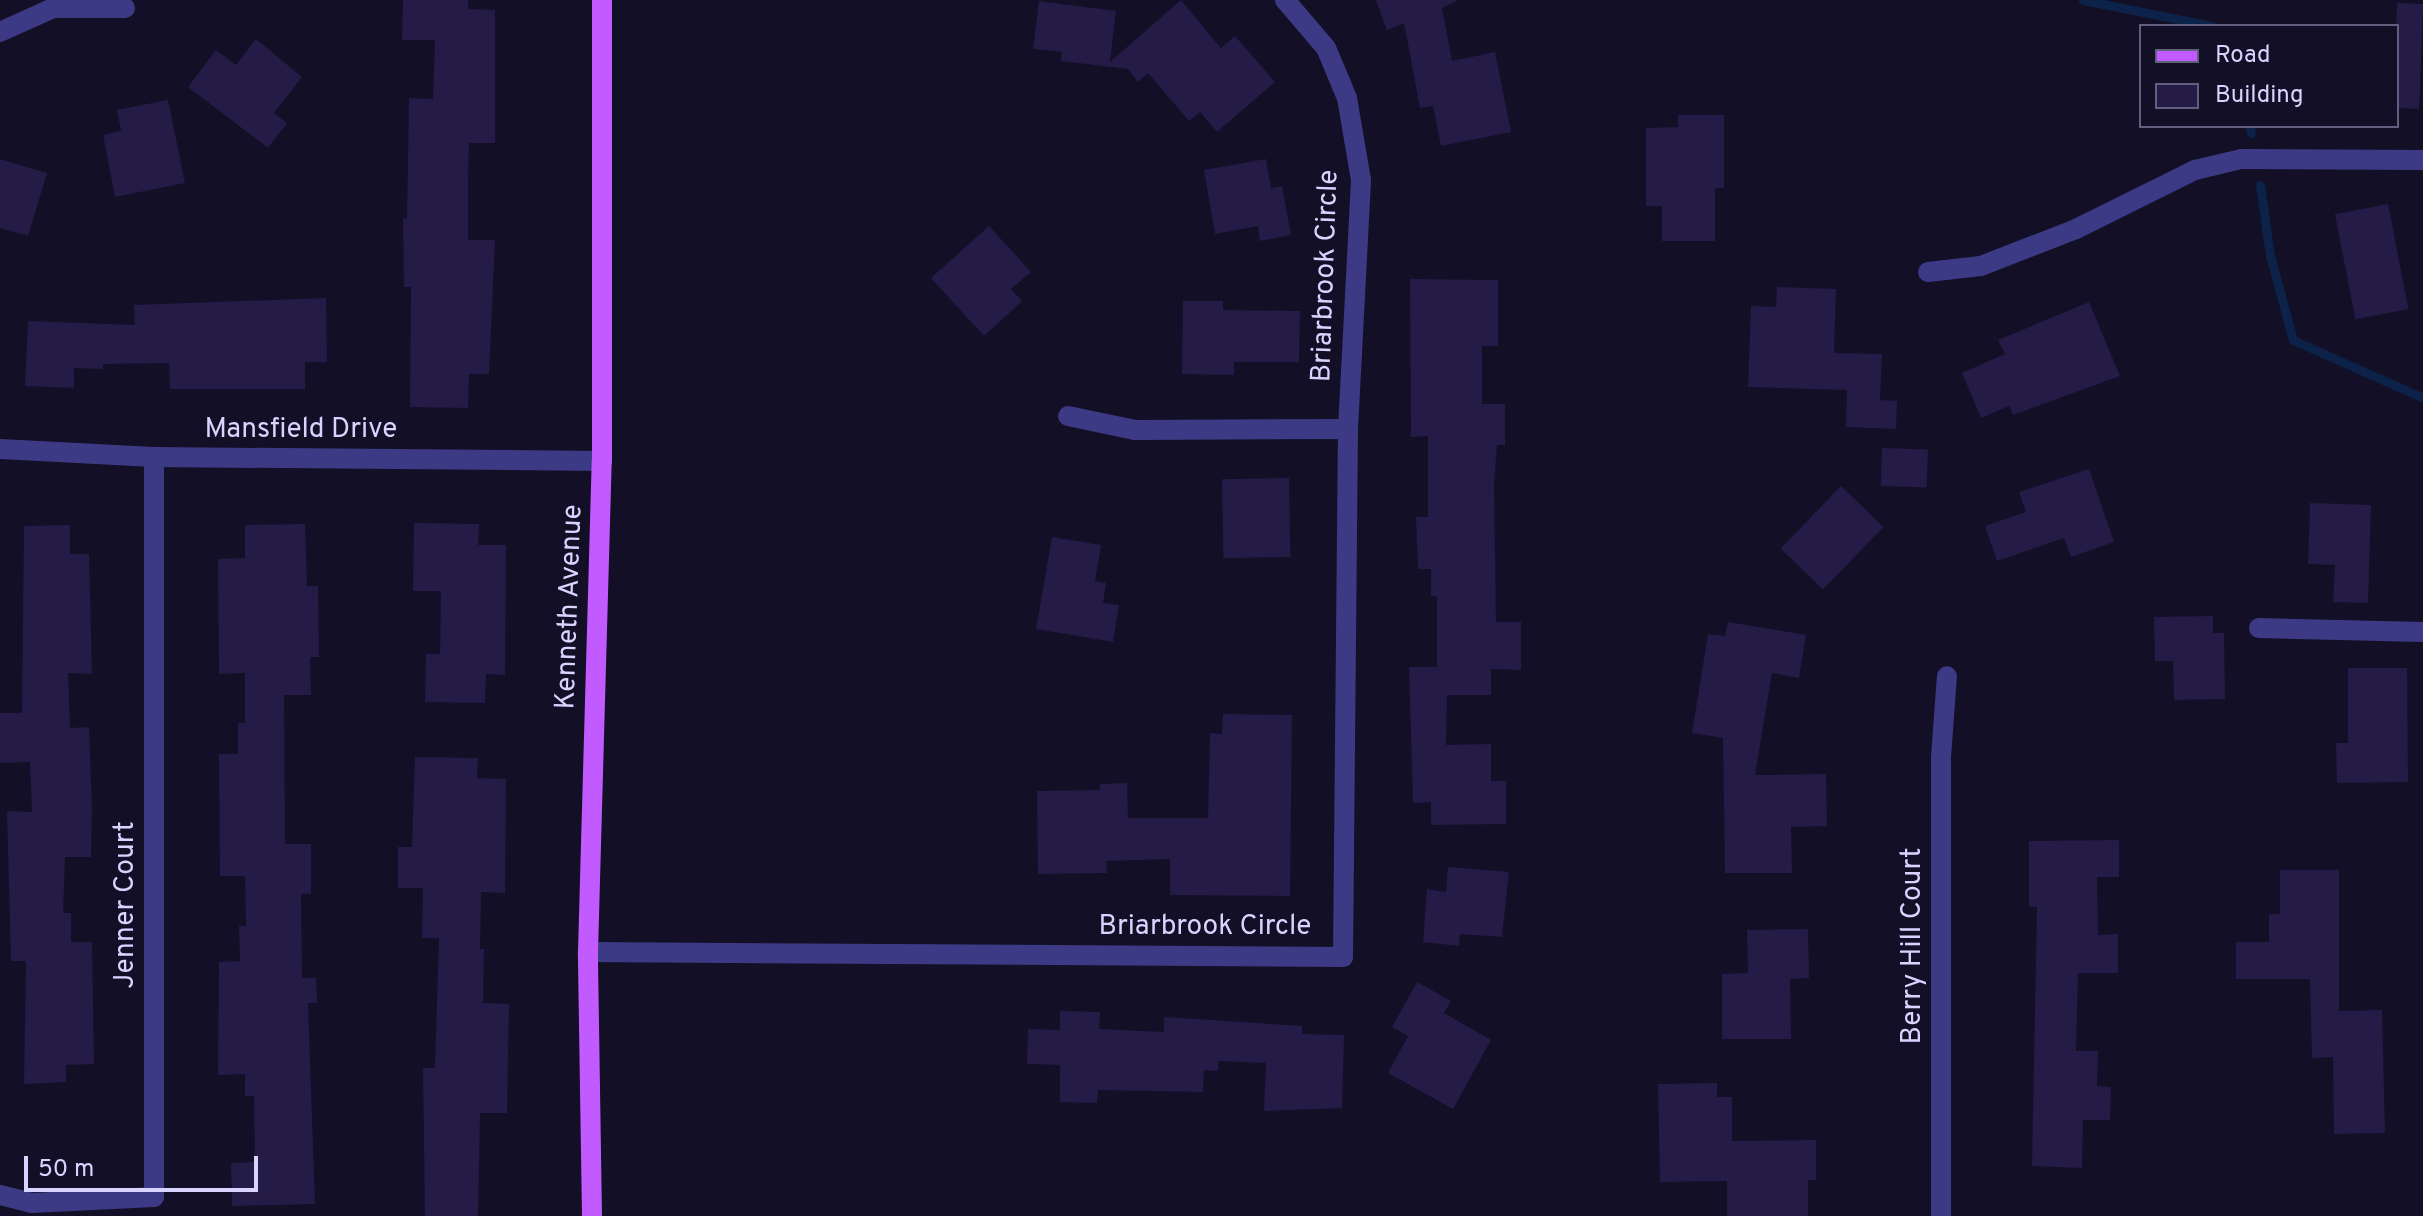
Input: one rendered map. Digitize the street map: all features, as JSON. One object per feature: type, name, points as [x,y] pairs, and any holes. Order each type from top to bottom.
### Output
[{"type":"main road","name":"Kenneth Avenue","points":[[592,1216],[588,952],[602,461],[602,0]]},
{"type":"street","name":"Briarbrook Circle","points":[[588,952],[1343,957],[1348,429],[1361,180],[1347,98],[1326,48],[1285,0]]},
{"type":"street","points":[[0,32],[53,8],[125,8]]},
{"type":"street","points":[[1928,272],[1981,266],[2076,229],[2195,170],[2241,159],[2423,160]]},
{"type":"street","points":[[1068,416],[1135,430],[1348,429]]},
{"type":"street","name":"Mansfield Drive","points":[[0,449],[154,457],[602,461]]},
{"type":"street","name":"Jenner Court","points":[[0,1195],[32,1203],[154,1197],[154,457]]},
{"type":"street","points":[[2259,628],[2423,632]]},
{"type":"street","name":"Berry Hill Court","points":[[1941,1216],[1941,757],[1947,676]]},
{"type":"building","points":[[403,0],[468,0],[468,9],[495,10],[495,143],[469,143],[468,177],[468,240],[495,240],[489,374],[469,374],[468,408],[410,407],[411,287],[404,287],[403,219],[407,218],[409,98],[433,99],[435,40],[402,40]]},
{"type":"building","points":[[1181,0],[1221,48],[1235,36],[1275,82],[1217,132],[1200,112],[1189,121],[1148,73],[1138,82],[1128,69],[1061,61],[1062,52],[1033,49],[1039,1],[1116,11],[1110,62]]},
{"type":"building","points":[[1376,0],[1458,0],[1442,8],[1452,61],[1495,52],[1511,132],[1441,146],[1433,106],[1420,108],[1404,23],[1387,30]]},
{"type":"building","points":[[2397,3],[2423,4],[2419,109],[2399,108]]},
{"type":"building","points":[[256,39],[302,77],[274,113],[287,123],[268,148],[188,87],[216,50],[236,65]]},
{"type":"building","points":[[168,100],[185,183],[115,197],[103,135],[121,131],[117,110]]},
{"type":"building","points":[[1678,115],[1724,115],[1724,188],[1715,188],[1715,241],[1662,241],[1662,206],[1646,206],[1646,128],[1678,127]]},
{"type":"building","points":[[0,159],[47,173],[28,236],[0,228]]},
{"type":"building","points":[[1266,159],[1271,188],[1282,186],[1291,235],[1260,241],[1258,226],[1215,234],[1204,170]]},
{"type":"building","points":[[2388,204],[2408,309],[2355,319],[2335,214]]},
{"type":"building","points":[[989,226],[1031,272],[1011,289],[1022,301],[984,336],[931,278]]},
{"type":"building","points":[[1410,279],[1498,280],[1498,346],[1482,346],[1482,404],[1505,404],[1505,445],[1497,445],[1494,484],[1496,622],[1521,622],[1521,670],[1491,669],[1491,695],[1447,695],[1446,745],[1491,744],[1491,781],[1506,781],[1506,824],[1431,825],[1431,802],[1413,803],[1409,667],[1437,667],[1437,596],[1431,596],[1431,569],[1418,569],[1416,517],[1428,517],[1428,436],[1411,437]]},
{"type":"building","points":[[1777,287],[1836,289],[1834,353],[1882,354],[1880,400],[1897,401],[1896,429],[1846,427],[1847,390],[1748,387],[1751,306],[1776,307]]},
{"type":"building","points":[[326,298],[327,362],[305,362],[305,389],[170,389],[169,363],[103,364],[103,369],[74,368],[74,388],[25,386],[28,321],[135,325],[134,305]]},
{"type":"building","points":[[1183,301],[1223,301],[1223,310],[1300,311],[1299,362],[1234,362],[1234,375],[1182,374]]},
{"type":"building","points":[[2089,302],[2120,376],[2013,415],[2009,406],[1981,418],[1962,373],[2005,354],[1998,340]]},
{"type":"building","points":[[1882,448],[1928,450],[1927,488],[1881,486]]},
{"type":"building","points":[[2089,469],[2114,542],[2071,557],[2064,538],[1997,561],[1985,526],[2026,512],[2019,492]]},
{"type":"building","points":[[1289,478],[1290,557],[1223,558],[1222,479]]},
{"type":"building","points":[[1841,486],[1883,527],[1823,590],[1781,549]]},
{"type":"building","points":[[2310,503],[2371,505],[2368,603],[2333,602],[2335,565],[2308,564]]},
{"type":"building","points":[[414,523],[479,524],[478,545],[506,545],[505,675],[486,674],[485,703],[425,702],[426,654],[440,654],[441,591],[413,591]]},
{"type":"building","points":[[305,524],[307,586],[318,586],[319,657],[310,657],[311,695],[284,695],[285,844],[311,844],[311,894],[301,894],[302,978],[316,978],[317,1003],[308,1003],[315,1204],[232,1206],[231,1163],[255,1162],[254,1096],[245,1096],[245,1074],[218,1075],[219,962],[240,961],[239,926],[246,926],[245,876],[220,876],[219,754],[238,754],[238,723],[245,723],[245,673],[219,674],[218,559],[245,558],[245,525]]},
{"type":"building","points":[[70,525],[70,554],[89,554],[92,674],[68,673],[70,728],[89,727],[92,809],[91,857],[65,857],[63,913],[71,913],[71,942],[92,942],[94,1064],[66,1065],[66,1082],[24,1084],[26,961],[11,961],[7,811],[32,812],[30,762],[0,763],[0,713],[22,713],[24,526]]},
{"type":"building","points":[[1052,537],[1101,545],[1095,581],[1106,583],[1103,603],[1119,605],[1113,642],[1036,629]]},
{"type":"building","points":[[2213,616],[2213,633],[2224,633],[2225,699],[2174,700],[2173,661],[2155,661],[2154,617]]},
{"type":"building","points":[[1728,622],[1806,635],[1799,678],[1772,673],[1755,775],[1826,774],[1827,826],[1791,827],[1792,873],[1725,873],[1723,738],[1692,733],[1708,634],[1725,636]]},
{"type":"building","points":[[2348,668],[2407,668],[2408,782],[2337,783],[2336,743],[2348,743]]},
{"type":"building","points":[[1223,714],[1292,715],[1290,896],[1170,895],[1170,859],[1106,861],[1107,873],[1038,874],[1037,791],[1100,790],[1100,784],[1127,783],[1128,818],[1208,818],[1210,733],[1222,734]]},
{"type":"building","points":[[415,757],[478,758],[477,778],[506,779],[505,893],[481,892],[480,949],[484,949],[483,1003],[509,1004],[507,1113],[480,1113],[478,1216],[425,1216],[423,1068],[435,1068],[439,938],[422,938],[423,888],[398,888],[398,847],[412,847]]},
{"type":"building","points":[[2119,840],[2119,877],[2097,877],[2098,935],[2118,934],[2118,973],[2078,973],[2076,1051],[2098,1051],[2097,1086],[2111,1087],[2110,1120],[2083,1120],[2082,1168],[2032,1166],[2037,907],[2029,907],[2029,841]]},
{"type":"building","points":[[1448,867],[1509,872],[1502,937],[1460,934],[1459,946],[1423,942],[1427,889],[1446,892]]},
{"type":"building","points":[[2280,870],[2339,870],[2339,1011],[2382,1010],[2385,1133],[2334,1134],[2333,1057],[2312,1058],[2310,979],[2236,979],[2236,942],[2269,942],[2269,914],[2280,914]]},
{"type":"building","points":[[1808,929],[1809,978],[1790,979],[1791,1039],[1722,1039],[1722,974],[1748,973],[1747,930]]},
{"type":"building","points":[[1417,982],[1451,1001],[1444,1013],[1491,1040],[1453,1109],[1388,1073],[1408,1036],[1392,1027]]},
{"type":"building","points":[[1060,1011],[1100,1012],[1099,1029],[1164,1032],[1164,1017],[1302,1026],[1302,1034],[1344,1035],[1342,1108],[1264,1111],[1266,1063],[1218,1061],[1218,1071],[1204,1070],[1203,1092],[1098,1090],[1097,1103],[1060,1102],[1060,1065],[1027,1064],[1028,1029],[1060,1030]]},
{"type":"building","points":[[1717,1083],[1717,1097],[1732,1097],[1732,1141],[1816,1140],[1816,1180],[1808,1180],[1808,1216],[1727,1216],[1727,1181],[1660,1182],[1658,1084]]},
{"type":"waterway","points":[[2083,0],[2203,24]]},
{"type":"waterway","points":[[2250,128],[2251,133]]},
{"type":"waterway","points":[[2260,185],[2270,255],[2293,340],[2423,398]]}]
